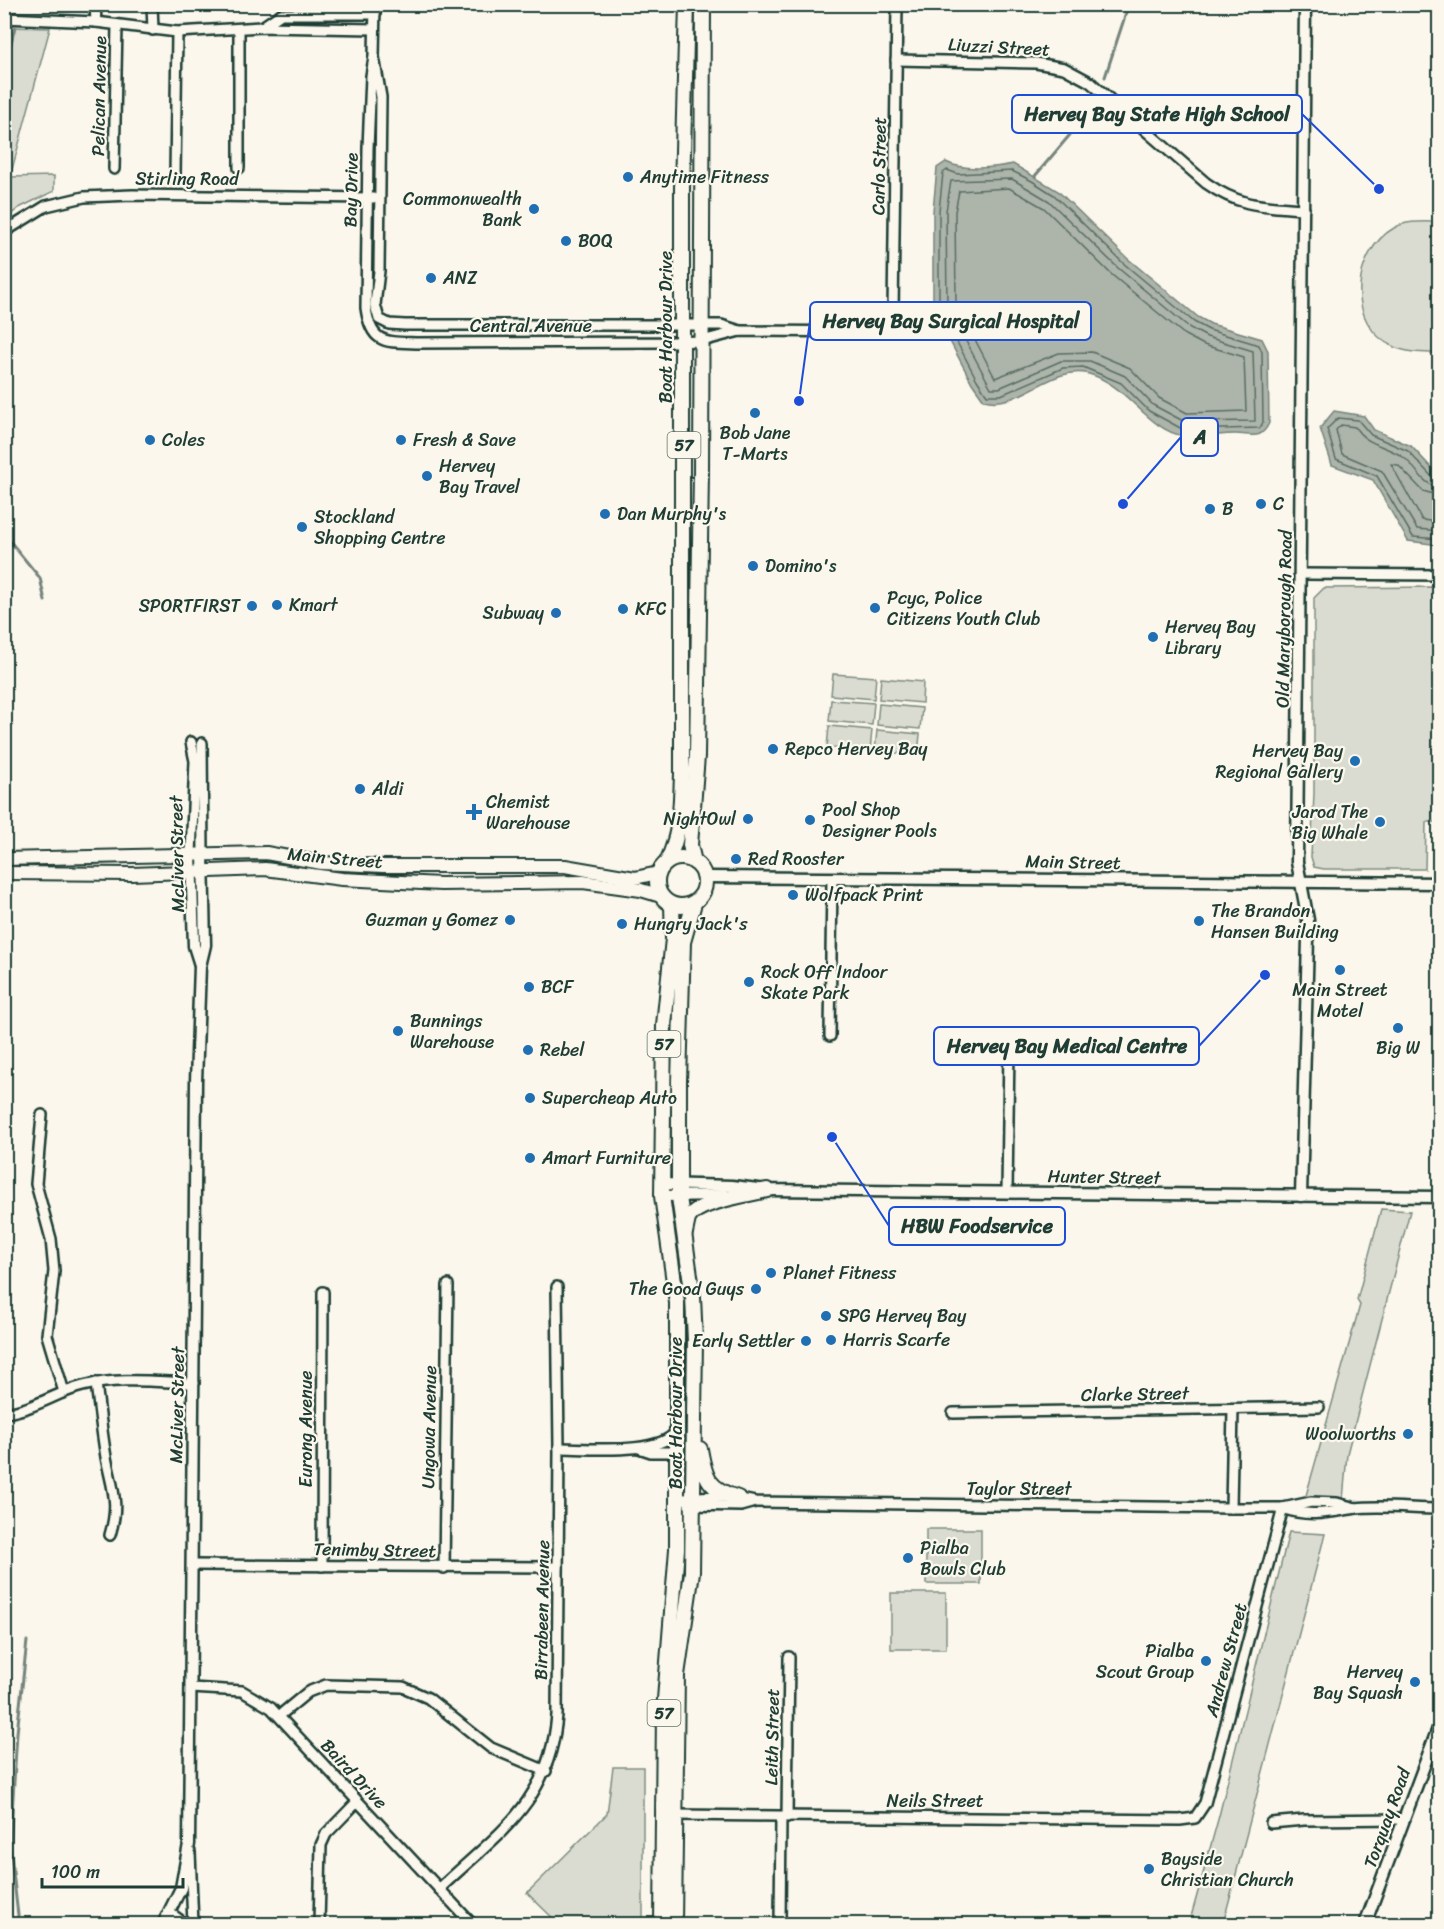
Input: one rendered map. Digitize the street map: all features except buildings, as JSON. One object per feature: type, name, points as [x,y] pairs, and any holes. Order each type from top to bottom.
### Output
[{"type":"main road","name":"Boat Harbour Drive","points":[[663,868],[676,843],[681,811],[684,562],[682,188],[687,4]]},
{"type":"main road","name":"Boat Harbour Drive","points":[[694,862],[690,845],[697,756],[703,4]]},
{"type":"main road","points":[[684,562],[693,549],[694,513],[700,492]]},
{"type":"main road","name":"Main Street","points":[[4,859],[266,853],[322,863],[383,866],[565,866],[635,878],[663,868]]},
{"type":"main road","points":[[663,868],[681,858],[694,862],[705,877]]},
{"type":"main road","name":"57","points":[[663,868],[657,881],[666,900]]},
{"type":"main road","name":"Main Street","points":[[4,873],[265,870],[342,879],[441,884],[583,882],[642,890],[666,900]]},
{"type":"main road","name":"57","points":[[694,903],[704,892],[705,877]]},
{"type":"main road","name":"Boat Harbour Drive","points":[[662,1924],[664,1712],[677,1571],[678,1452],[677,1303],[662,1190],[664,1025],[673,939],[666,900]]},
{"type":"main road","points":[[666,900],[687,906],[694,903]]},
{"type":"main road","name":"Boat Harbour Drive","points":[[674,1924],[677,1675],[692,1572],[693,1297],[679,1190],[683,942],[694,903]]},
{"type":"main road","points":[[684,1238],[688,1218],[694,1212],[718,1202],[767,1190]]},
{"type":"main road","points":[[678,1452],[687,1441],[688,1404],[694,1375]]},
{"type":"main road","points":[[694,1420],[708,1480],[722,1493],[738,1498]]},
{"type":"street","points":[[95,4],[96,22]]},
{"type":"street","points":[[152,4],[153,30]]},
{"type":"street","name":"Carlo Street","points":[[740,331],[871,332],[887,325],[893,313],[897,4]]},
{"type":"street","name":"Old Maryborough Road","points":[[1301,1196],[1308,939],[1308,920],[1297,862],[1305,4]]},
{"type":"street","points":[[262,27],[281,14],[375,9]]},
{"type":"street","name":"Bay Drive","points":[[368,324],[367,198],[375,9]]},
{"type":"street","points":[[4,18],[96,22],[177,32],[262,27],[374,29]]},
{"type":"street","name":"Pelican Avenue","points":[[114,169],[117,25]]},
{"type":"street","points":[[239,30],[239,168]]},
{"type":"street","points":[[176,175],[177,32]]},
{"type":"street","name":"Bay Drive","points":[[374,57],[381,97],[378,198],[379,271],[375,305],[379,319]]},
{"type":"street","name":"Liuzzi Street","points":[[896,60],[1036,63],[1064,68],[1090,82],[1206,183],[1226,196],[1256,206],[1304,209]]},
{"type":"street","name":"Stirling Road","points":[[4,232],[46,206],[84,197],[132,195],[378,198]]},
{"type":"street","name":"Central Avenue","points":[[379,319],[389,324],[405,325],[528,323],[684,327],[702,334]]},
{"type":"street","name":"Central Avenue","points":[[368,324],[372,332],[382,340],[390,342],[684,342],[702,334]]},
{"type":"street","points":[[702,334],[721,325],[740,331]]},
{"type":"street","points":[[702,334],[740,331]]},
{"type":"street","points":[[1301,574],[1440,575]]},
{"type":"street","name":"McLiver Street","points":[[194,1924],[189,1844],[195,1082],[200,966],[205,945],[197,854],[196,742]]},
{"type":"street","name":"Main Street","points":[[705,877],[1440,883]]},
{"type":"street","points":[[830,1036],[832,878]]},
{"type":"street","points":[[1007,1192],[1009,1047]]},
{"type":"street","points":[[42,1115],[36,1184],[51,1239],[54,1271],[47,1335],[64,1392]]},
{"type":"street","name":"Hunter Street","points":[[662,1190],[1440,1197]]},
{"type":"street","name":"Ungowa Avenue","points":[[444,1568],[448,1285]]},
{"type":"street","name":"Birrabeen Avenue","points":[[439,1889],[519,1813],[532,1797],[546,1771],[554,1746],[557,1715],[559,1448],[557,1287]]},
{"type":"street","name":"Eurong Avenue","points":[[322,1566],[324,1292]]},
{"type":"street","points":[[4,1413],[29,1409],[64,1392],[96,1383],[194,1383]]},
{"type":"street","points":[[96,1383],[106,1455],[117,1502],[110,1535]]},
{"type":"street","name":"Clarke Street","points":[[953,1413],[1319,1407]]},
{"type":"street","points":[[1231,1508],[1233,1409]]},
{"type":"street","points":[[559,1448],[639,1448],[667,1441],[678,1428]]},
{"type":"street","points":[[639,1448],[651,1452],[678,1452]]},
{"type":"street","name":"Taylor Street","points":[[693,1502],[738,1498],[754,1502],[1231,1508],[1283,1508],[1311,1502],[1337,1503],[1356,1508],[1440,1509]]},
{"type":"street","name":"Taylor Street","points":[[677,1501],[741,1506],[754,1502]]},
{"type":"street","name":"Andrew Street","points":[[1195,1818],[1205,1803],[1283,1508]]},
{"type":"street","name":"Tenimby Street","points":[[192,1565],[558,1568]]},
{"type":"street","name":"Leith Street","points":[[780,1922],[789,1657]]},
{"type":"street","points":[[279,1716],[308,1692],[326,1685],[403,1687],[428,1698],[491,1748],[546,1771]]},
{"type":"street","name":"Baird Drive","points":[[191,1688],[242,1691],[262,1701],[279,1716],[472,1924]]},
{"type":"street","name":"Torquay Road","points":[[1365,1924],[1440,1723]]},
{"type":"street","points":[[319,1924],[321,1845],[326,1834],[357,1802]]},
{"type":"street","name":"Neils Street","points":[[674,1815],[1180,1820],[1195,1818]]},
{"type":"street","points":[[1271,1823],[1304,1820],[1404,1819]]},
{"type":"street","name":"McLiver Street","points":[[163,1924],[184,1878],[189,1844]]},
{"type":"street","points":[[170,1912],[185,1924]]},
{"type":"shaded area","points":[[5,27],[50,28],[10,177],[54,176],[54,191],[19,208],[5,219]]},
{"type":"shaded area","points":[[1439,222],[1439,353],[1399,349],[1378,337],[1367,322],[1361,306],[1360,288],[1363,270],[1369,254],[1380,239],[1394,228],[1410,223]]},
{"type":"shaded area","points":[[1439,587],[1439,822],[1426,822],[1425,869],[1324,869],[1314,867],[1311,857],[1314,794],[1314,598],[1324,588]]},
{"type":"shaded area","points":[[833,674],[876,677],[874,699],[831,695]]},
{"type":"shaded area","points":[[881,678],[923,682],[922,703],[879,699]]},
{"type":"shaded area","points":[[831,700],[874,703],[872,725],[829,721]]},
{"type":"shaded area","points":[[879,704],[922,708],[920,729],[877,725]]},
{"type":"shaded area","points":[[829,726],[872,730],[870,751],[827,747]]},
{"type":"shaded area","points":[[877,730],[920,734],[918,755],[875,751]]},
{"type":"shaded area","points":[[1381,1209],[1410,1211],[1347,1454],[1343,1500],[1305,1499],[1360,1305],[1357,1300]]},
{"type":"shaded area","points":[[926,1529],[981,1529],[981,1584],[926,1584]]},
{"type":"shaded area","points":[[1289,1532],[1325,1534],[1223,1924],[1189,1924],[1219,1816]]},
{"type":"shaded area","points":[[891,1593],[946,1593],[946,1649],[891,1649]]},
{"type":"shaded area","points":[[613,1767],[643,1767],[643,1924],[559,1924],[527,1893],[607,1814]]},
{"type":"water","points":[[946,162],[969,168],[1013,164],[1058,191],[1127,258],[1198,317],[1211,324],[1262,339],[1268,351],[1269,423],[1266,429],[1255,435],[1184,436],[1171,432],[1159,426],[1115,387],[1089,374],[1062,375],[1010,399],[984,400],[972,383],[933,309],[933,211],[937,168]]},
{"type":"water","points":[[1334,411],[1364,416],[1374,430],[1411,446],[1439,476],[1439,545],[1408,541],[1373,480],[1332,465],[1320,428]]},
{"type":"waterway","points":[[1105,77],[1129,4]]},
{"type":"waterway","points":[[4,71],[15,27]]},
{"type":"waterway","points":[[1035,176],[1091,110]]},
{"type":"waterway","points":[[4,534],[40,578],[45,601]]},
{"type":"waterway","points":[[19,1924],[10,1846],[17,1733],[27,1641]]},
{"type":"place","name":"Anytime Fitness","points":[[628,177]]},
{"type":"place","name":"Hervey Bay State High School","points":[[1379,189]]},
{"type":"place","name":"Commonwealth Bank","points":[[534,209]]},
{"type":"place","name":"BOQ","points":[[566,241]]},
{"type":"place","name":"ANZ","points":[[431,278]]},
{"type":"place","name":"Hervey Bay Surgical Hospital","points":[[799,401]]},
{"type":"place","name":"Bob Jane T-Marts","points":[[755,413]]},
{"type":"place","name":"Coles","points":[[150,440]]},
{"type":"place","name":"Fresh & Save","points":[[401,440]]},
{"type":"place","name":"Hervey Bay Travel","points":[[427,476]]},
{"type":"place","name":"A","points":[[1123,504]]},
{"type":"place","name":"C","points":[[1261,504]]},
{"type":"place","name":"B","points":[[1210,509]]},
{"type":"place","name":"Dan Murphy's","points":[[605,514]]},
{"type":"place","name":"Stockland Shopping Centre","points":[[302,527]]},
{"type":"place","name":"Domino's","points":[[753,566]]},
{"type":"place","name":"Kmart","points":[[277,605]]},
{"type":"place","name":"SPORTFIRST","points":[[252,606]]},
{"type":"place","name":"Pcyc, Police Citizens Youth Club","points":[[875,608]]},
{"type":"place","name":"KFC","points":[[623,609]]},
{"type":"place","name":"Subway","points":[[556,613]]},
{"type":"place","name":"Hervey Bay Library","points":[[1153,637]]},
{"type":"place","name":"Repco Hervey Bay","points":[[773,749]]},
{"type":"place","name":"Hervey Bay Regional Gallery","points":[[1355,761]]},
{"type":"place","name":"Aldi","points":[[360,789]]},
{"type":"place","name":"Chemist Warehouse","points":[[474,812]]},
{"type":"place","name":"NightOwl","points":[[748,819]]},
{"type":"place","name":"Pool Shop Designer Pools","points":[[810,820]]},
{"type":"place","name":"Jarod The Big Whale","points":[[1380,822]]},
{"type":"place","name":"Red Rooster","points":[[736,859]]},
{"type":"place","name":"Wolfpack Print","points":[[793,895]]},
{"type":"place","name":"Guzman y Gomez","points":[[510,920]]},
{"type":"place","name":"The Brandon Hansen Building","points":[[1199,921]]},
{"type":"place","name":"Hungry Jack's","points":[[622,924]]},
{"type":"place","name":"Main Street Motel","points":[[1340,970]]},
{"type":"place","name":"Hervey Bay Medical Centre","points":[[1265,975]]},
{"type":"place","name":"Rock Off Indoor Skate Park","points":[[749,982]]},
{"type":"place","name":"BCF","points":[[529,987]]},
{"type":"place","name":"Big W","points":[[1398,1028]]},
{"type":"place","name":"Bunnings Warehouse","points":[[398,1031]]},
{"type":"place","name":"Rebel","points":[[528,1050]]},
{"type":"place","name":"Supercheap Auto","points":[[530,1098]]},
{"type":"place","name":"HBW Foodservice","points":[[832,1137]]},
{"type":"place","name":"Amart Furniture","points":[[530,1158]]},
{"type":"place","name":"Planet Fitness","points":[[771,1273]]},
{"type":"place","name":"The Good Guys","points":[[756,1289]]},
{"type":"place","name":"SPG Hervey Bay","points":[[826,1316]]},
{"type":"place","name":"Harris Scarfe","points":[[831,1340]]},
{"type":"place","name":"Early Settler","points":[[806,1341]]},
{"type":"place","name":"Woolworths","points":[[1408,1434]]},
{"type":"place","name":"Pialba Bowls Club","points":[[908,1558]]},
{"type":"place","name":"Pialba Scout Group","points":[[1206,1661]]},
{"type":"place","name":"Hervey Bay Squash","points":[[1415,1682]]},
{"type":"place","name":"Bayside Christian Church","points":[[1149,1869]]}]
